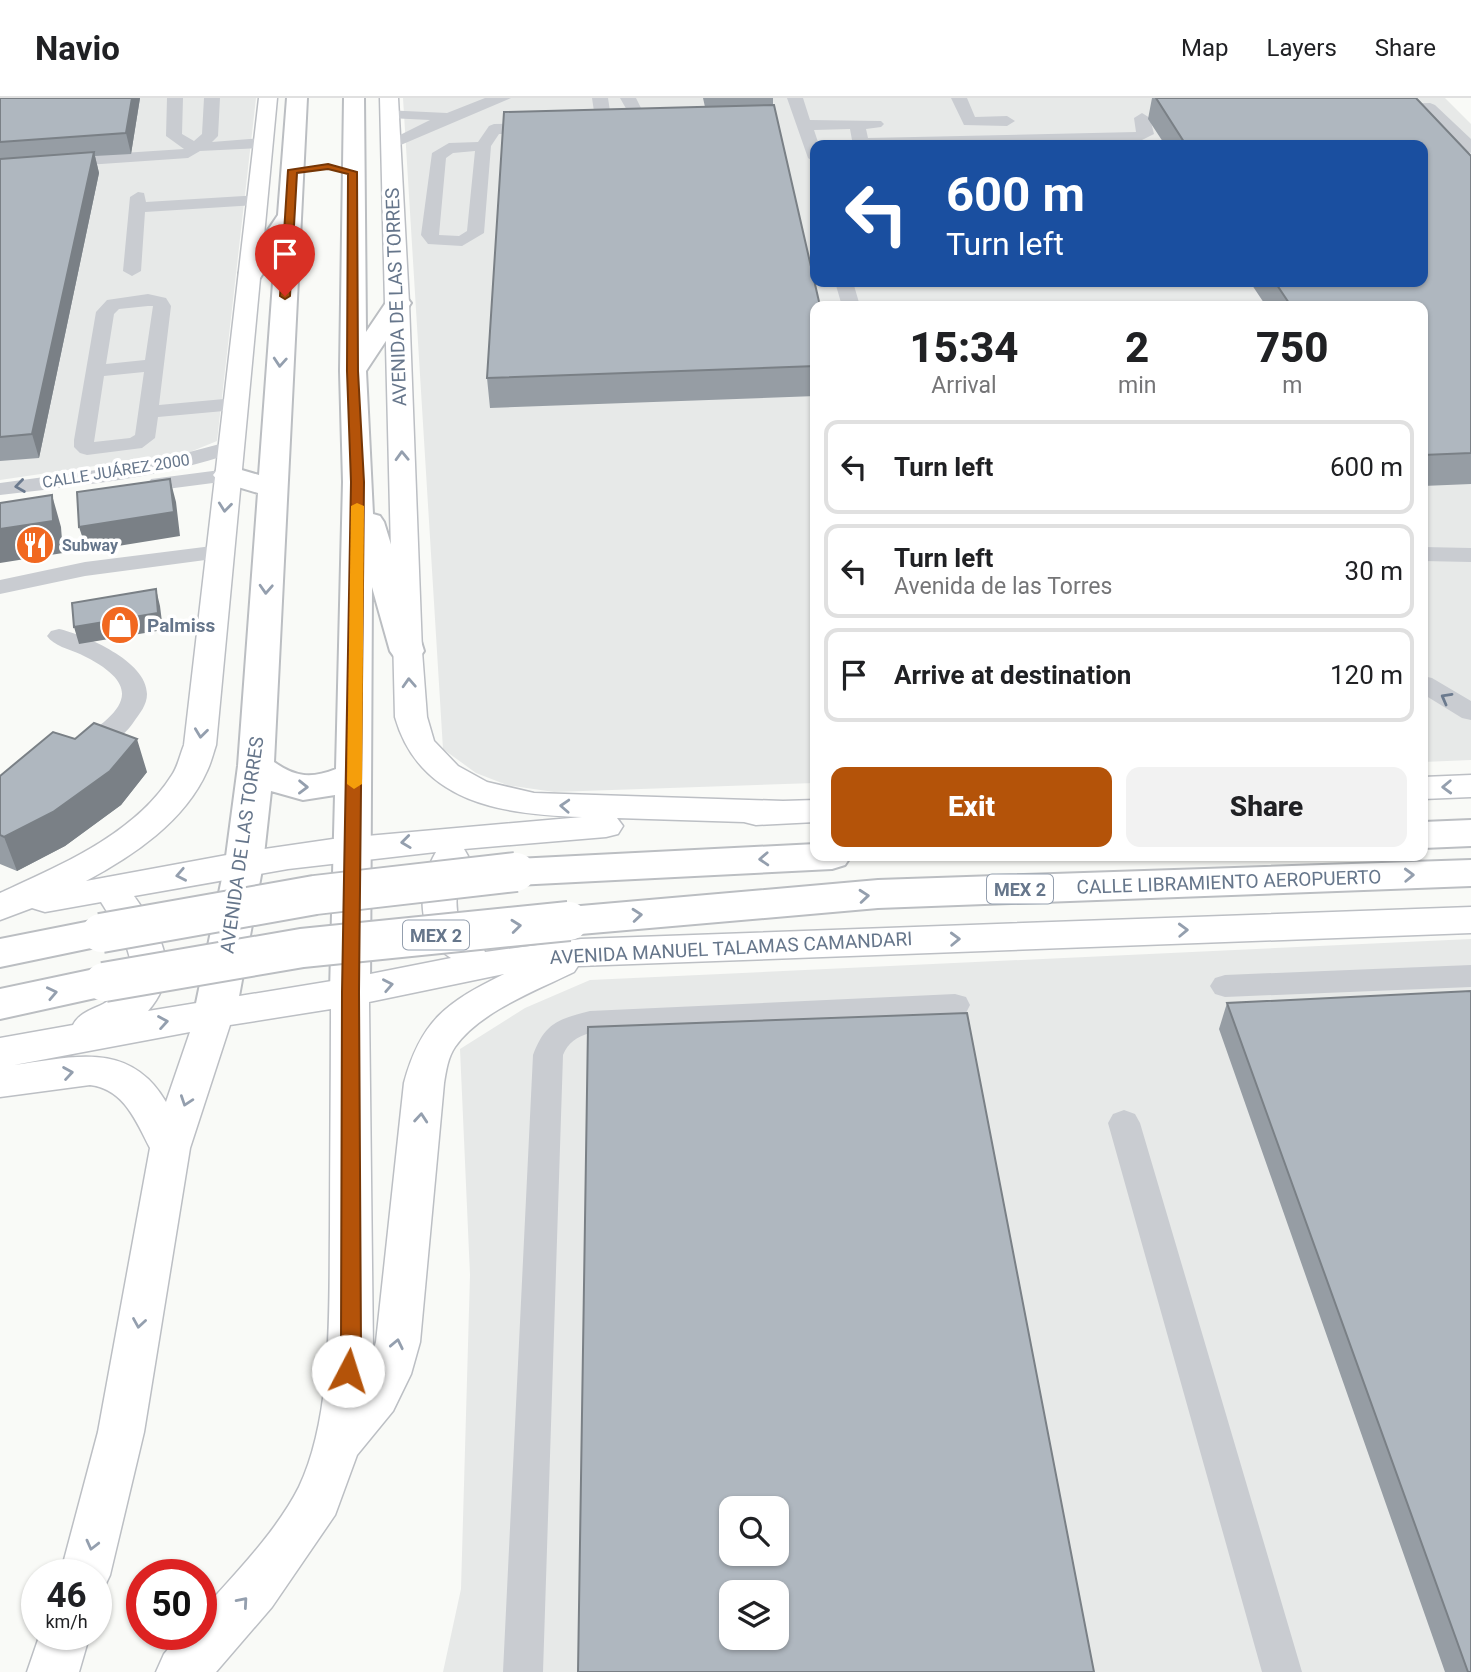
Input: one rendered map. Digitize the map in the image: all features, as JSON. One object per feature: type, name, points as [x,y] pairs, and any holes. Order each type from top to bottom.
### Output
[{"type":"highway","name":"AVENIDA DE LAS TORRES","points":[[297,98],[337,119]]},
{"type":"highway","name":"AVENIDA DE LAS TORRES","points":[[215,1013],[243,863],[256,766],[290,214],[303,169],[337,119]]},
{"type":"highway","name":"AVENIDA DE LAS TORRES","points":[[337,119],[344,170],[358,482],[350,992]]},
{"type":"highway","points":[[251,273],[290,214]]},
{"type":"highway","points":[[353,371],[398,303]]},
{"type":"highway","points":[[229,461],[272,488]]},
{"type":"highway","points":[[358,482],[407,651]]},
{"type":"highway","points":[[256,766],[276,782],[298,788],[323,786],[354,775]]},
{"type":"highway","points":[[1428,835],[1471,833]]},
{"type":"highway","points":[[0,953],[315,895],[516,873],[810,857]]},
{"type":"highway","name":"CALLE LIBRAMIENTO AEROPUERTO","points":[[575,937],[877,894],[1471,873]]},
{"type":"highway","name":"MEX 2","points":[[0,1004],[104,982],[302,948],[575,937]]},
{"type":"main road","points":[[0,908],[82,869],[146,824],[189,775],[200,745],[268,98]]},
{"type":"main road","name":"AVENIDA DE LAS TORRES","points":[[389,106],[398,303],[407,651],[411,717],[418,741],[429,758],[446,774],[477,790],[534,804],[780,812]]},
{"type":"main road","points":[[1428,788],[1471,786]]},
{"type":"main road","points":[[0,908],[243,863],[354,848],[464,835],[810,811]]},
{"type":"main road","points":[[464,835],[447,864],[440,895],[445,932],[459,948],[505,961]]},
{"type":"main road","points":[[63,1040],[135,1001],[149,979],[149,963],[139,935],[109,889]]},
{"type":"main road","name":"AVENIDA MANUEL TALAMAS CAMANDARI","points":[[0,1053],[215,1013],[350,992],[505,961],[575,937],[1471,920]]},
{"type":"main road","points":[[338,1442],[378,1399],[388,1378],[398,1342],[424,1083],[433,1051],[441,1037],[473,1011],[575,937]]},
{"type":"main road","name":"AVENIDA DE LAS TORRES","points":[[182,1672],[254,1590],[293,1538],[318,1499],[338,1442],[351,1348],[350,992]]},
{"type":"main road","name":"AVENIDA DE LAS TORRES","points":[[89,1559],[121,1432],[170,1148],[215,1013]]},
{"type":"main road","points":[[0,1083],[90,1069],[118,1074],[136,1088],[170,1148]]},
{"type":"main road","points":[[53,1672],[60,1650]]},
{"type":"street","points":[[175,98],[174,136],[177,140],[198,146],[263,143]]},
{"type":"street","points":[[0,166],[182,154],[210,136],[212,98]]},
{"type":"street","points":[[390,144],[479,104],[503,98]]},
{"type":"street","points":[[628,98],[632,111],[637,116],[655,120],[682,119]]},
{"type":"street","points":[[794,98],[810,140]]},
{"type":"street","points":[[959,98],[963,122],[1022,120]]},
{"type":"street","points":[[1002,140],[1138,137],[1146,134],[1142,118],[1133,103]]},
{"type":"street","points":[[1373,109],[1424,103],[1471,148]]},
{"type":"street","points":[[389,106],[450,117]]},
{"type":"street","points":[[494,129],[593,127],[602,123],[597,107]]},
{"type":"street","points":[[483,146],[449,148],[438,156],[430,235],[434,240],[462,241],[475,233],[483,146],[506,116],[529,113]]},
{"type":"street","points":[[1125,118],[1142,118]]},
{"type":"street","points":[[805,125],[894,123]]},
{"type":"street","points":[[857,124],[860,140]]},
{"type":"street","points":[[132,271],[137,203],[258,200]]},
{"type":"street","points":[[155,300],[162,306],[155,365],[147,433],[143,441],[106,448],[84,447],[105,312],[114,304],[155,300]]},
{"type":"street","points":[[95,371],[155,365]]},
{"type":"street","points":[[149,412],[235,404]]},
{"type":"street","name":"CALLE JUÁREZ 2000","points":[[0,489],[179,463],[229,461]]},
{"type":"street","name":"CALLE JUÁREZ 2000","points":[[0,508],[229,461]]},
{"type":"street","points":[[0,587],[85,569],[220,552]]},
{"type":"street","points":[[1428,554],[1471,555]]},
{"type":"street","points":[[59,635],[123,668],[132,682],[133,691],[132,706],[121,722],[62,764]]},
{"type":"street","points":[[1428,686],[1471,712]]},
{"type":"street","points":[[1225,986],[1471,976]]},
{"type":"street","points":[[523,1672],[548,1055],[553,1039],[568,1028],[590,1022],[955,1005]]},
{"type":"street","points":[[1124,1123],[1282,1672]]},
{"type":"shaded area","points":[[0,98],[256,98],[217,441],[190,452],[0,480]]},
{"type":"shaded area","points":[[403,98],[1445,98],[1471,124],[1471,760],[1428,762],[1428,301],[810,301],[810,783],[554,792],[507,785],[476,773],[443,749]]},
{"type":"shaded area","points":[[1471,939],[1471,1672],[443,1672],[461,1589],[470,1275],[460,1049],[525,1008],[590,980]]},
{"type":"building","points":[[0,98],[132,98],[126,133],[0,142]]},
{"type":"building","points":[[1156,98],[1416,98],[1471,156],[1471,453],[1428,455],[1428,301],[1288,301],[1278,287],[1428,287],[1428,140],[1183,140]]},
{"type":"building","points":[[774,105],[810,262],[810,287],[816,287],[819,301],[810,301],[810,366],[487,378],[504,112]]},
{"type":"building","points":[[94,152],[32,434],[0,437],[0,159]]},
{"type":"building","points":[[170,479],[174,512],[79,527],[77,492]]},
{"type":"building","points":[[52,495],[53,521],[0,529],[0,503]]},
{"type":"building","points":[[156,589],[158,613],[74,627],[72,603]]},
{"type":"building","points":[[94,723],[137,739],[110,771],[53,812],[4,837],[0,835],[0,776],[53,732],[75,739]]},
{"type":"building","points":[[1471,991],[1471,1672],[1468,1672],[1227,1003]]},
{"type":"building","points":[[967,1013],[1094,1672],[578,1672],[588,1027]]},
{"type":"slow traffic","points":[[354,784],[357,506]]},
{"type":"place","name":"Subway","points":[[35,545]]},
{"type":"place","name":"Palmiss","points":[[120,625]]},
{"type":"route","points":[[285,296],[293,170],[328,167],[353,172],[353,371],[358,482],[350,992],[351,1348],[348,1371]]}]
